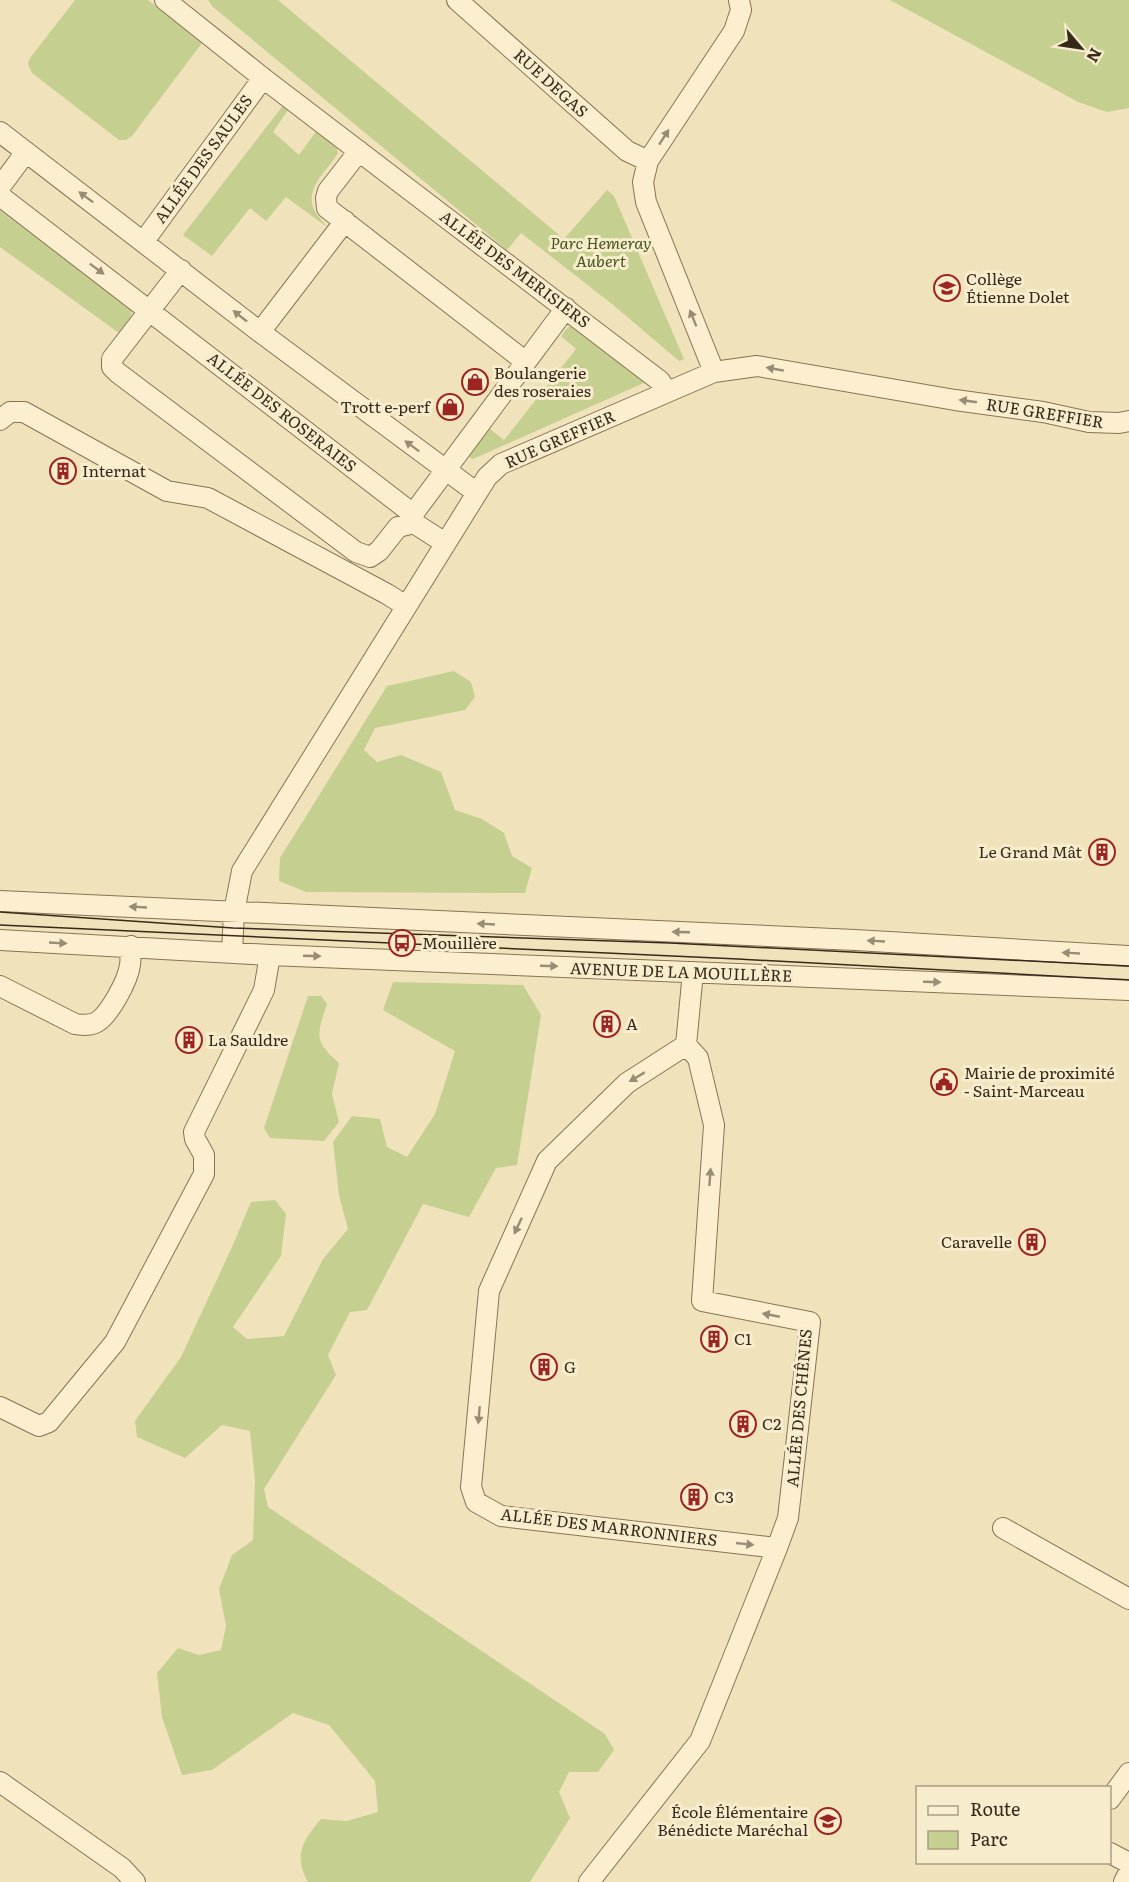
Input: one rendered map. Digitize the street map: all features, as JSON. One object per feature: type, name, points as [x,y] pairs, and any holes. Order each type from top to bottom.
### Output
[{"type":"street","name":"ALLÉE DES MERISIERS","points":[[165,0],[263,78],[660,381],[667,392]]},
{"type":"street","name":"RUE DEGAS","points":[[457,0],[627,151],[648,161]]},
{"type":"street","points":[[714,372],[646,202],[643,182],[648,161],[734,31],[741,10],[739,0]]},
{"type":"street","name":"ALLÉE DES SAULES","points":[[144,241],[263,78]]},
{"type":"street","points":[[0,132],[260,332],[477,493]]},
{"type":"street","points":[[359,151],[328,191],[327,208],[526,362]]},
{"type":"street","points":[[0,187],[26,152]]},
{"type":"street","name":"ALLÉE DES ROSERAIES","points":[[0,196],[150,310],[445,543]]},
{"type":"street","points":[[260,332],[345,221]]},
{"type":"street","points":[[181,270],[112,359],[112,367],[118,374],[356,552],[370,557],[379,551],[398,527],[414,518],[445,471],[566,308]]},
{"type":"street","name":"RUE GREFFIER","points":[[234,912],[242,871],[487,477],[501,464],[714,372],[757,366],[955,400],[1043,412],[1089,422],[1129,421]]},
{"type":"street","points":[[0,420],[10,412],[24,412],[167,490],[208,498],[406,606]]},
{"type":"street","points":[[0,901],[844,939],[1129,956]]},
{"type":"street","points":[[232,952],[234,912]]},
{"type":"street","name":"AVENUE DE LA MOUILLÈRE","points":[[0,940],[270,955],[1129,990]]},
{"type":"street","points":[[0,986],[75,1024],[85,1026],[96,1023],[104,1016],[125,982],[130,965],[131,946]]},
{"type":"street","points":[[0,1407],[39,1426],[49,1422],[115,1342],[204,1174],[204,1155],[195,1139],[194,1132],[264,990],[270,955]]},
{"type":"street","points":[[686,1045],[693,972]]},
{"type":"street","name":"ALLÉE DES MARRONNIERS","points":[[686,1045],[627,1083],[548,1161],[489,1291],[471,1487],[476,1502],[501,1516],[777,1548]]},
{"type":"street","name":"ALLÉE DES CHÊNES","points":[[589,1882],[700,1740],[789,1518],[810,1323],[702,1301],[714,1125],[698,1058],[686,1045]]},
{"type":"street","points":[[1003,1528],[1129,1599]]},
{"type":"street","points":[[1111,1798],[1129,1773]]},
{"type":"street","points":[[0,1782],[122,1868],[135,1882]]},
{"type":"street","points":[[1111,1854],[1129,1863]]},
{"type":"street","points":[[1124,1882],[1129,1872]]},
{"type":"green space","points":[[75,0],[148,0],[202,43],[132,136],[126,140],[119,140],[32,73],[28,64],[30,58]]},
{"type":"green space","name":"Parc Hemeray Aubert","points":[[208,0],[278,0],[564,239],[607,190],[614,196],[684,359],[679,361],[612,304],[521,233],[507,250],[213,7]]},
{"type":"green space","points":[[890,0],[1129,0],[1129,108],[1107,112],[1078,102]]},
{"type":"green space","points":[[285,103],[290,107],[273,132],[299,155],[317,130],[336,146],[338,153],[315,185],[312,199],[314,210],[327,227],[286,197],[266,221],[250,208],[212,256],[183,235]]},
{"type":"green space","points":[[0,211],[132,309],[131,317],[119,333],[0,247]]},
{"type":"green space","points":[[573,326],[646,382],[473,459],[469,457],[489,428],[504,440],[576,349],[561,336],[568,327]]},
{"type":"green space","points":[[454,671],[471,682],[475,697],[465,710],[375,728],[364,750],[377,762],[401,755],[441,772],[455,810],[482,819],[504,833],[512,856],[532,868],[525,893],[306,892],[279,881],[280,858],[387,686]]},
{"type":"green space","points":[[393,982],[523,985],[541,1015],[517,1165],[496,1168],[469,1217],[423,1204],[367,1310],[350,1312],[328,1355],[336,1375],[264,1489],[268,1507],[605,1734],[614,1750],[598,1772],[569,1772],[559,1792],[570,1818],[530,1882],[308,1882],[301,1864],[302,1848],[309,1834],[321,1819],[347,1821],[378,1812],[375,1781],[329,1725],[293,1713],[212,1770],[182,1775],[162,1717],[157,1673],[178,1648],[199,1655],[221,1650],[226,1626],[219,1589],[232,1555],[253,1540],[255,1480],[250,1431],[222,1425],[185,1458],[137,1437],[135,1421],[181,1357],[251,1202],[275,1200],[286,1214],[281,1256],[233,1327],[247,1339],[284,1336],[323,1259],[348,1229],[339,1195],[333,1142],[352,1116],[380,1119],[387,1147],[407,1157],[435,1114],[455,1051],[383,1010]]},
{"type":"green space","points":[[308,996],[321,996],[327,1004],[321,1023],[320,1037],[325,1048],[339,1063],[332,1094],[339,1122],[324,1141],[270,1138],[264,1128]]},
{"type":"tram line","points":[[0,912],[233,928],[670,943],[1129,966]]},
{"type":"tram line","points":[[0,925],[738,959],[1129,980]]},
{"type":"place","name":"Collège Étienne Dolet","points":[[947,288]]},
{"type":"place","name":"Boulangerie des roseraies","points":[[475,382]]},
{"type":"place","name":"Trott e-perf","points":[[450,407]]},
{"type":"place","name":"Internat","points":[[63,471]]},
{"type":"place","name":"Le Grand Mât","points":[[1102,852]]},
{"type":"place","name":"Mouillère","points":[[402,943]]},
{"type":"place","name":"A","points":[[607,1024]]},
{"type":"place","name":"La Sauldre","points":[[189,1040]]},
{"type":"place","name":"Mairie de proximité - Saint-Marceau","points":[[944,1082]]},
{"type":"place","name":"Caravelle","points":[[1032,1242]]},
{"type":"place","name":"C1","points":[[714,1339]]},
{"type":"place","name":"G","points":[[544,1367]]},
{"type":"place","name":"C2","points":[[743,1424]]},
{"type":"place","name":"C3","points":[[694,1497]]},
{"type":"place","name":"École Élémentaire Bénédicte Maréchal","points":[[828,1821]]}]
